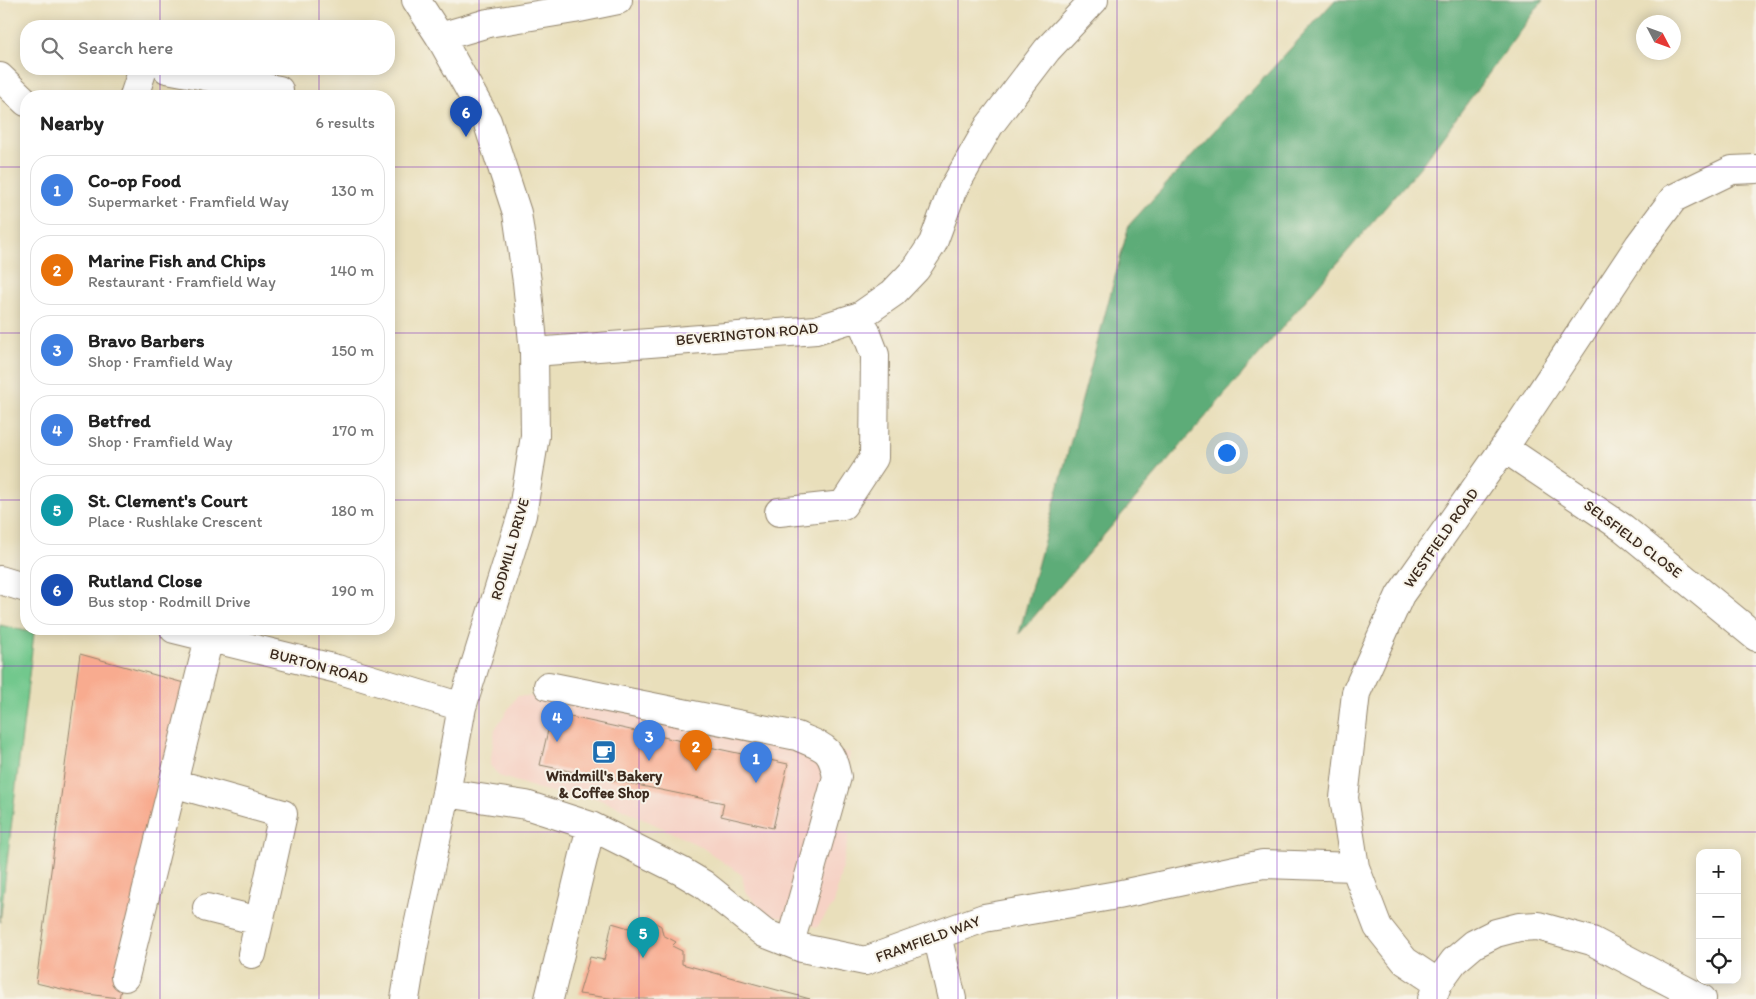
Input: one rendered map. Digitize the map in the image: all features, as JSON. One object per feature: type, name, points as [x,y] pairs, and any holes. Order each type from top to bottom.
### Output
[{"type":"street","name":"RODMILL DRIVE","points":[[405,998],[462,707],[522,515],[536,436],[534,352],[527,282],[517,213],[487,122],[440,37],[416,0]]},
{"type":"street","points":[[440,37],[488,23],[618,0]]},
{"type":"street","name":"BEVERINGTON ROAD","points":[[534,352],[816,330],[860,316],[893,293],[916,269],[933,243],[952,192],[989,126],[1047,50],[1094,0]]},
{"type":"street","points":[[136,90],[141,75]]},
{"type":"street","points":[[199,75],[279,90]]},
{"type":"street","points":[[0,77],[20,96]]},
{"type":"street","name":"WESTFIELD ROAD","points":[[1435,991],[1405,961],[1378,927],[1354,867],[1344,798],[1356,693],[1400,595],[1504,448],[1639,245],[1674,198],[1732,170],[1756,169]]},
{"type":"street","points":[[779,512],[843,505],[874,458],[874,355],[860,316]]},
{"type":"street","name":"SELSFIELD CLOSE","points":[[1504,448],[1623,528],[1756,637]]},
{"type":"street","name":"BURTON ROAD","points":[[197,635],[337,669],[462,707]]},
{"type":"street","points":[[125,977],[209,638]]},
{"type":"street","points":[[548,686],[797,736],[824,747],[833,759],[837,777],[790,943]]},
{"type":"street","points":[[173,784],[287,806],[252,954]]},
{"type":"street","name":"FRAMFIELD WAY","points":[[446,793],[526,805],[591,826],[703,884],[764,933],[802,948],[864,961],[984,918],[1116,895],[1263,864],[1354,867]]},
{"type":"street","points":[[550,999],[591,826]]},
{"type":"street","points":[[206,908],[260,922]]},
{"type":"street","points":[[1435,991],[1454,961],[1474,944],[1496,933],[1519,927],[1538,926],[1592,941],[1702,999]]},
{"type":"street","points":[[937,935],[952,999]]},
{"type":"shaded area","points":[[517,696],[556,697],[850,753],[834,830],[849,835],[834,904],[817,927],[766,914],[745,891],[742,875],[700,846],[614,805],[588,795],[565,795],[499,776],[490,765],[495,729]]},
{"type":"green space","points":[[1335,0],[1543,0],[1420,167],[1019,634],[1129,225]]},
{"type":"green space","points":[[0,625],[20,630],[20,635],[34,635],[0,922]]},
{"type":"building","points":[[80,654],[191,685],[119,998],[79,993],[36,983]]},
{"type":"building","points":[[552,713],[788,764],[773,828],[721,816],[724,803],[540,765]]},
{"type":"building","points":[[646,917],[661,926],[663,935],[676,942],[672,946],[682,951],[682,964],[810,999],[617,999],[579,994],[590,957],[604,960],[612,923],[639,931]]},
{"type":"place","name":"Rutland Close","points":[[466,137]]},
{"type":"place","name":"Betfred","points":[[557,742]]},
{"type":"place","name":"Windmill's Bakery & Coffee Shop","points":[[604,752]]},
{"type":"place","name":"Bravo Barbers","points":[[649,761]]},
{"type":"place","name":"Marine Fish and Chips","points":[[696,771]]},
{"type":"place","name":"Co-op Food","points":[[756,783]]},
{"type":"place","name":"St. Clement's Court","points":[[643,958]]}]
